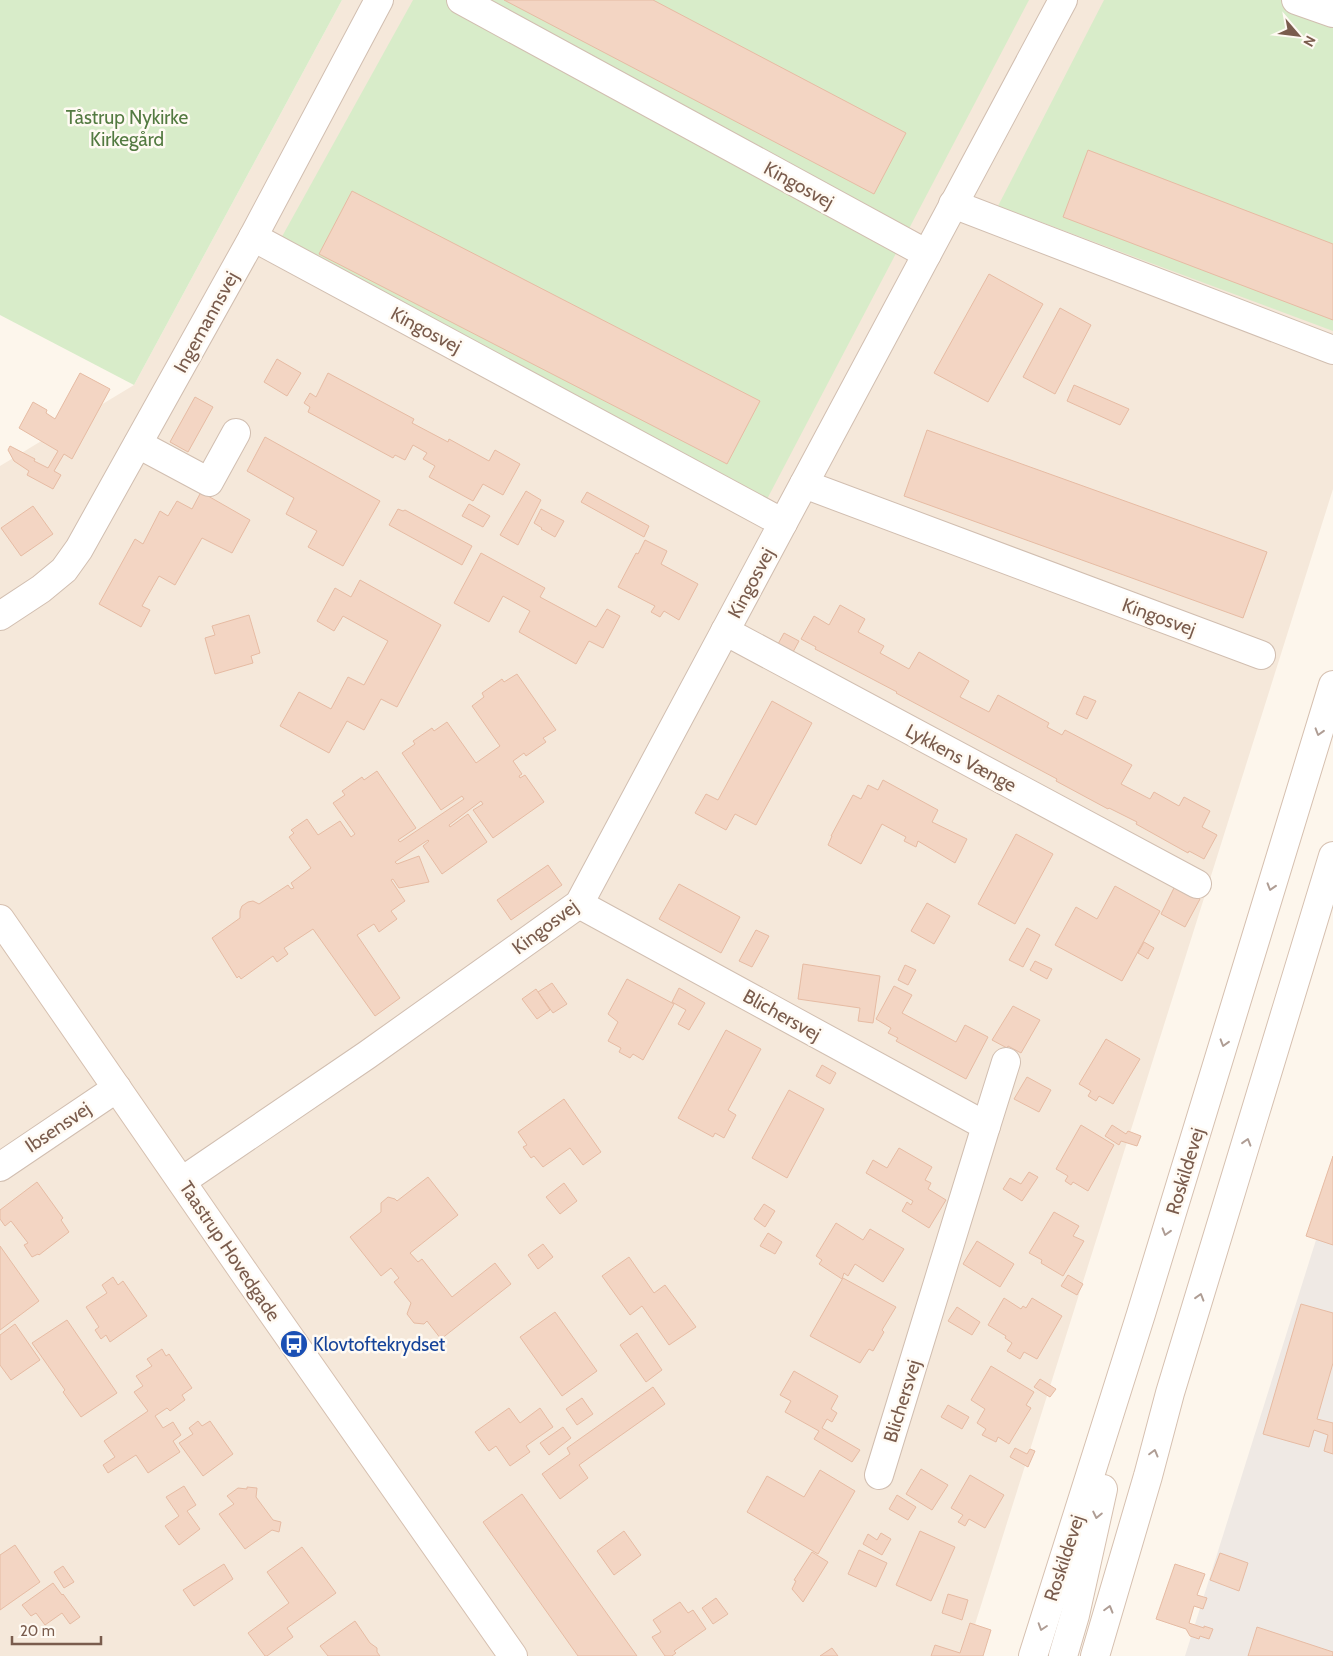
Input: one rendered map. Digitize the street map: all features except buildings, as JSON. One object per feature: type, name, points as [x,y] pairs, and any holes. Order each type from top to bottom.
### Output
[{"type":"street","name":"Ingemannsvej","points":[[0,616],[41,589],[64,570],[79,548],[253,237],[380,0]]},
{"type":"street","name":"Kingosvej","points":[[462,0],[927,254]]},
{"type":"street","name":"Kingosvej","points":[[182,1181],[368,1056],[579,904],[1063,0]]},
{"type":"street","points":[[1296,0],[1333,13]]},
{"type":"street","points":[[953,204],[1333,350]]},
{"type":"street","name":"Kingosvej","points":[[253,237],[783,523]]},
{"type":"street","points":[[138,444],[209,482],[236,433]]},
{"type":"street","name":"Kingosvej","points":[[804,484],[1261,655]]},
{"type":"street","name":"Lykkens Vænge","points":[[725,631],[1197,884]]},
{"type":"street","name":"Roskildevej","points":[[1033,1656],[1141,1314],[1333,685]]},
{"type":"street","points":[[1095,1656],[1148,1476],[1170,1393],[1333,856]]},
{"type":"street","name":"Blichersvej","points":[[579,904],[986,1126]]},
{"type":"street","name":"Taastrup Hovedgade","points":[[0,919],[513,1656]]},
{"type":"street","name":"Blichersvej","points":[[879,1475],[1006,1062]]},
{"type":"street","name":"Ibsensvej","points":[[0,1167],[117,1088]]},
{"type":"street","points":[[1063,1656],[1077,1605],[1141,1314]]},
{"type":"shaded area","points":[[342,0],[1333,0],[1333,489],[965,1656],[0,1656],[0,466],[134,385]]},
{"type":"shaded area","points":[[1333,1186],[1333,1656],[1185,1656]]},
{"type":"green space","name":"Tåstrup Nykirke Kirkegård","points":[[0,0],[342,0],[134,385],[0,315]]},
{"type":"green space","points":[[413,0],[1029,0],[765,503],[279,242]]},
{"type":"green space","points":[[1104,0],[1333,0],[1333,331],[998,206]]},
{"type":"place","name":"Klovtoftekrydset","points":[[294,1344]]}]
